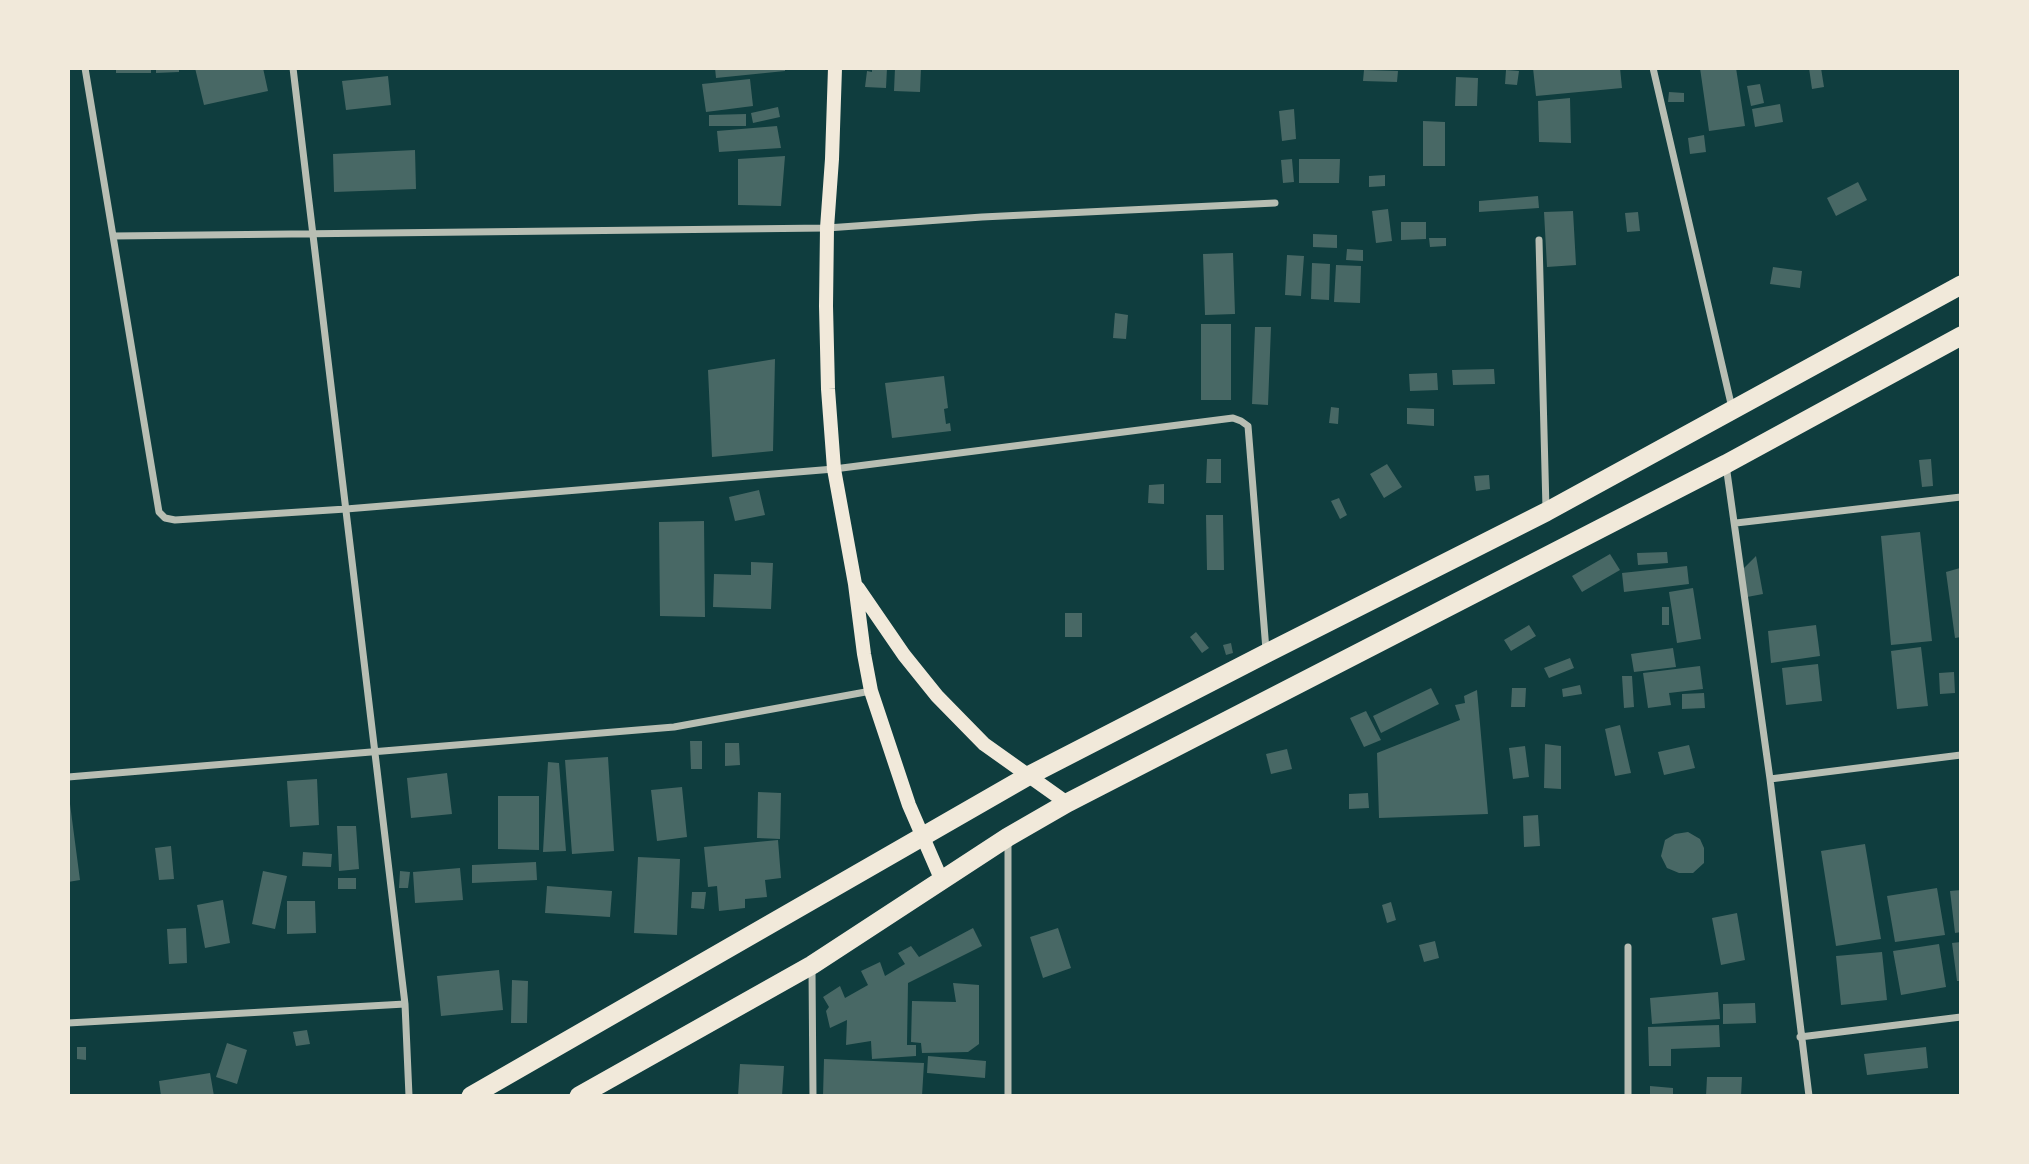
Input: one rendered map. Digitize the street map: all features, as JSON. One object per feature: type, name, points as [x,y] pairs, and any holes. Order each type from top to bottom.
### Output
[{"type":"highway","points":[[471,1096],[1028,776],[1546,512],[1961,285]]},
{"type":"highway","points":[[579,1096],[812,965],[1008,837],[1067,803],[1726,464],[1961,336]]},
{"type":"main road","points":[[835,68],[826,306],[834,469],[871,691],[909,805],[942,881]]},
{"type":"main road","points":[[855,584],[937,696],[984,744],[1067,803]]},
{"type":"street","points":[[85,68],[159,512],[165,518],[175,520],[346,509],[834,469],[1233,418],[1248,426],[1267,653]]},
{"type":"street","points":[[293,68],[405,1004],[409,1096]]},
{"type":"street","points":[[1653,68],[1733,411]]},
{"type":"street","points":[[113,236],[827,228],[982,217],[1275,204]]},
{"type":"street","points":[[1539,240],[1546,512]]},
{"type":"street","points":[[1726,464],[1770,779],[1809,1096]]},
{"type":"street","points":[[1736,523],[1961,497]]},
{"type":"street","points":[[68,777],[674,727],[871,691]]},
{"type":"street","points":[[1770,779],[1961,755]]},
{"type":"street","points":[[1008,837],[1008,1096]]},
{"type":"street","points":[[1628,947],[1628,1096]]},
{"type":"street","points":[[812,965],[813,1096]]},
{"type":"street","points":[[68,1023],[405,1004]]},
{"type":"street","points":[[1800,1037],[1961,1017]]},
{"type":"building","points":[[116,68],[151,68],[151,73],[116,73]]},
{"type":"building","points":[[156,68],[179,68],[179,72],[156,73]]},
{"type":"building","points":[[195,68],[263,68],[268,91],[204,105]]},
{"type":"building","points":[[715,68],[785,68],[785,71],[716,78]]},
{"type":"building","points":[[872,68],[887,68],[886,88],[865,87],[867,71],[872,72]]},
{"type":"building","points":[[895,68],[921,68],[920,92],[894,91]]},
{"type":"building","points":[[1533,68],[1620,68],[1622,88],[1536,96]]},
{"type":"building","points":[[1700,68],[1736,68],[1745,126],[1709,131]]},
{"type":"building","points":[[1809,68],[1821,68],[1824,87],[1812,89]]},
{"type":"building","points":[[1364,70],[1398,71],[1397,82],[1363,81]]},
{"type":"building","points":[[1506,70],[1519,71],[1517,85],[1505,84]]},
{"type":"building","points":[[388,76],[391,105],[346,110],[342,81]]},
{"type":"building","points":[[1456,77],[1478,78],[1477,106],[1455,106]]},
{"type":"building","points":[[750,79],[753,106],[706,112],[702,84]]},
{"type":"building","points":[[1760,84],[1764,103],[1751,106],[1747,86]]},
{"type":"building","points":[[1669,92],[1684,93],[1684,102],[1668,102]]},
{"type":"building","points":[[1570,98],[1571,143],[1539,142],[1538,101]]},
{"type":"building","points":[[1780,104],[1783,122],[1755,127],[1752,109]]},
{"type":"building","points":[[778,107],[780,117],[753,123],[751,113]]},
{"type":"building","points":[[1294,109],[1296,139],[1282,141],[1279,111]]},
{"type":"building","points":[[746,114],[746,126],[709,126],[709,115]]},
{"type":"building","points":[[1423,121],[1445,122],[1445,166],[1423,166]]},
{"type":"building","points":[[777,126],[781,148],[719,152],[717,131]]},
{"type":"building","points":[[1704,135],[1706,152],[1690,154],[1688,138]]},
{"type":"building","points":[[415,150],[416,189],[334,192],[333,154]]},
{"type":"building","points":[[785,156],[781,206],[738,205],[738,159]]},
{"type":"building","points":[[1292,159],[1294,182],[1283,183],[1281,160]]},
{"type":"building","points":[[1299,159],[1340,159],[1339,183],[1299,183]]},
{"type":"building","points":[[1385,175],[1385,186],[1369,187],[1369,176]]},
{"type":"building","points":[[1858,182],[1867,200],[1836,216],[1827,198]]},
{"type":"building","points":[[1538,196],[1539,208],[1479,212],[1479,201]]},
{"type":"building","points":[[1388,209],[1392,241],[1376,243],[1372,211]]},
{"type":"building","points":[[1573,211],[1576,265],[1547,267],[1544,212]]},
{"type":"building","points":[[1638,212],[1640,231],[1627,232],[1625,213]]},
{"type":"building","points":[[1401,222],[1426,222],[1426,239],[1401,240]]},
{"type":"building","points":[[1313,234],[1337,235],[1337,248],[1313,247]]},
{"type":"building","points":[[1429,238],[1446,238],[1446,246],[1430,247]]},
{"type":"building","points":[[1347,249],[1363,250],[1363,261],[1346,260]]},
{"type":"building","points":[[1233,253],[1235,314],[1205,315],[1203,254]]},
{"type":"building","points":[[1287,255],[1304,256],[1301,296],[1285,295]]},
{"type":"building","points":[[1312,263],[1330,264],[1329,300],[1311,299]]},
{"type":"building","points":[[1336,265],[1361,266],[1360,303],[1334,302]]},
{"type":"building","points":[[1773,267],[1802,271],[1800,288],[1770,284]]},
{"type":"building","points":[[1115,313],[1128,315],[1126,339],[1113,338]]},
{"type":"building","points":[[1201,324],[1231,324],[1231,400],[1201,400]]},
{"type":"building","points":[[1255,327],[1271,327],[1268,405],[1252,404]]},
{"type":"building","points":[[775,359],[773,451],[712,457],[708,370]]},
{"type":"building","points":[[1494,369],[1495,384],[1453,385],[1452,370]]},
{"type":"building","points":[[1437,373],[1438,390],[1410,391],[1409,374]]},
{"type":"building","points":[[944,376],[948,408],[944,409],[946,424],[950,423],[951,431],[892,438],[885,383]]},
{"type":"building","points":[[1331,407],[1339,408],[1338,424],[1329,423]]},
{"type":"building","points":[[1407,408],[1434,409],[1434,426],[1407,424]]},
{"type":"building","points":[[1207,459],[1221,459],[1221,483],[1206,483]]},
{"type":"building","points":[[1931,459],[1933,486],[1922,487],[1919,460]]},
{"type":"building","points":[[1387,464],[1402,487],[1384,498],[1370,474]]},
{"type":"building","points":[[1489,475],[1490,489],[1476,491],[1474,476]]},
{"type":"building","points":[[1164,484],[1164,504],[1148,503],[1149,485]]},
{"type":"building","points":[[759,490],[765,515],[735,521],[729,497]]},
{"type":"building","points":[[1339,498],[1347,515],[1340,519],[1331,501]]},
{"type":"building","points":[[1206,515],[1223,515],[1224,570],[1207,570]]},
{"type":"building","points":[[704,521],[705,617],[660,616],[659,522]]},
{"type":"building","points":[[1920,532],[1932,641],[1891,645],[1881,536]]},
{"type":"building","points":[[1667,552],[1668,563],[1638,565],[1637,553]]},
{"type":"building","points":[[1610,554],[1620,570],[1582,592],[1572,576]]},
{"type":"building","points":[[1756,556],[1763,594],[1747,597],[1743,569]]},
{"type":"building","points":[[751,562],[773,563],[771,609],[713,607],[714,574],[751,575]]},
{"type":"building","points":[[1687,566],[1689,584],[1624,592],[1622,573]]},
{"type":"building","points":[[1960,568],[1961,637],[1955,638],[1946,572]]},
{"type":"building","points":[[1693,588],[1701,639],[1677,643],[1669,592]]},
{"type":"building","points":[[1662,607],[1669,607],[1669,625],[1662,625]]},
{"type":"building","points":[[1065,613],[1082,613],[1082,637],[1065,637]]},
{"type":"building","points":[[1529,625],[1536,636],[1511,651],[1504,640]]},
{"type":"building","points":[[1816,625],[1820,656],[1771,663],[1768,631]]},
{"type":"building","points":[[1196,632],[1209,648],[1202,653],[1190,637]]},
{"type":"building","points":[[1231,643],[1233,653],[1226,655],[1223,645]]},
{"type":"building","points":[[1921,647],[1928,706],[1897,709],[1891,651]]},
{"type":"building","points":[[1673,648],[1676,667],[1634,672],[1631,654]]},
{"type":"building","points":[[1570,658],[1574,668],[1549,678],[1544,668]]},
{"type":"building","points":[[1818,664],[1822,701],[1786,705],[1782,668]]},
{"type":"building","points":[[1700,666],[1703,689],[1669,693],[1671,705],[1648,708],[1643,673]]},
{"type":"building","points":[[1954,672],[1955,693],[1940,694],[1939,673]]},
{"type":"building","points":[[1622,676],[1632,676],[1634,707],[1624,708]]},
{"type":"building","points":[[1580,685],[1582,694],[1563,697],[1562,689]]},
{"type":"building","points":[[1431,688],[1439,704],[1381,733],[1373,716]]},
{"type":"building","points":[[1512,688],[1526,688],[1525,707],[1511,707]]},
{"type":"building","points":[[1477,690],[1488,814],[1379,818],[1377,753],[1460,720],[1455,705],[1465,703],[1464,696]]},
{"type":"building","points":[[1704,693],[1705,708],[1682,709],[1682,694]]},
{"type":"building","points":[[1366,711],[1381,740],[1364,747],[1350,718]]},
{"type":"building","points":[[1620,725],[1631,773],[1615,776],[1605,729]]},
{"type":"building","points":[[690,741],[702,741],[702,769],[691,769]]},
{"type":"building","points":[[725,743],[739,743],[740,765],[725,766]]},
{"type":"building","points":[[1545,744],[1561,746],[1561,789],[1544,788]]},
{"type":"building","points":[[1689,745],[1695,768],[1664,775],[1658,752]]},
{"type":"building","points":[[1525,746],[1529,777],[1513,779],[1509,748]]},
{"type":"building","points":[[1287,749],[1292,769],[1271,774],[1266,754]]},
{"type":"building","points":[[608,757],[614,851],[572,854],[565,760]]},
{"type":"building","points":[[548,762],[559,763],[566,851],[543,852]]},
{"type":"building","points":[[447,773],[452,814],[411,818],[407,778]]},
{"type":"building","points":[[317,779],[319,825],[290,827],[287,781]]},
{"type":"building","points":[[682,787],[687,837],[657,841],[651,790]]},
{"type":"building","points":[[758,792],[781,793],[780,839],[757,838]]},
{"type":"building","points":[[1368,793],[1369,808],[1349,809],[1349,794]]},
{"type":"building","points":[[498,796],[539,796],[539,850],[498,849]]},
{"type":"building","points":[[70,804],[80,880],[68,882],[68,805]]},
{"type":"building","points":[[1538,815],[1540,846],[1524,847],[1523,816]]},
{"type":"building","points":[[337,826],[356,826],[359,869],[339,871]]},
{"type":"building","points":[[1688,832],[1700,839],[1704,848],[1704,863],[1693,873],[1679,873],[1667,868],[1661,856],[1665,840],[1675,834]]},
{"type":"building","points":[[778,840],[781,878],[765,880],[767,897],[745,899],[745,908],[719,911],[717,886],[708,887],[704,847]]},
{"type":"building","points":[[1865,844],[1881,939],[1836,946],[1821,851]]},
{"type":"building","points":[[171,846],[174,879],[159,880],[155,848]]},
{"type":"building","points":[[303,852],[332,854],[331,867],[302,866]]},
{"type":"building","points":[[638,857],[680,859],[677,935],[634,933]]},
{"type":"building","points":[[536,862],[537,880],[472,883],[472,865]]},
{"type":"building","points":[[460,868],[463,900],[415,903],[413,872]]},
{"type":"building","points":[[263,871],[287,876],[275,929],[252,924]]},
{"type":"building","points":[[400,871],[410,872],[408,888],[399,888]]},
{"type":"building","points":[[338,878],[356,878],[356,889],[338,889]]},
{"type":"building","points":[[547,886],[612,891],[610,917],[545,913]]},
{"type":"building","points":[[1937,888],[1945,935],[1895,942],[1887,896]]},
{"type":"building","points":[[1961,890],[1961,932],[1955,933],[1950,891]]},
{"type":"building","points":[[692,892],[706,892],[704,909],[691,908]]},
{"type":"building","points":[[223,900],[230,943],[205,948],[197,905]]},
{"type":"building","points":[[287,901],[315,901],[316,933],[287,934]]},
{"type":"building","points":[[1391,902],[1396,920],[1387,923],[1382,905]]},
{"type":"building","points":[[1737,913],[1745,960],[1721,965],[1712,918]]},
{"type":"building","points":[[186,928],[187,963],[169,964],[167,929]]},
{"type":"building","points":[[973,928],[982,946],[908,983],[907,1045],[916,1045],[916,1056],[872,1059],[871,1041],[846,1045],[847,1020],[830,1028],[826,1011],[829,1007],[823,997],[840,986],[845,998],[868,985],[861,971],[880,962],[885,976],[905,964],[898,953],[911,946],[919,957]]},
{"type":"building","points":[[1058,928],[1071,968],[1043,978],[1030,937]]},
{"type":"building","points":[[1435,941],[1439,958],[1424,962],[1419,945]]},
{"type":"building","points":[[1961,942],[1961,981],[1957,981],[1952,943]]},
{"type":"building","points":[[1939,944],[1946,987],[1901,995],[1893,951]]},
{"type":"building","points":[[1882,952],[1887,1000],[1841,1005],[1836,956]]},
{"type":"building","points":[[499,970],[503,1010],[441,1016],[437,976]]},
{"type":"building","points":[[512,980],[528,981],[527,1023],[511,1023]]},
{"type":"building","points":[[953,983],[979,985],[979,1044],[968,1052],[922,1053],[921,1043],[911,1042],[912,1001],[956,1002]]},
{"type":"building","points":[[1718,992],[1720,1019],[1652,1024],[1650,998]]},
{"type":"building","points":[[1755,1003],[1756,1023],[1723,1024],[1723,1004]]},
{"type":"building","points":[[1719,1025],[1720,1047],[1671,1049],[1671,1066],[1649,1066],[1648,1027]]},
{"type":"building","points":[[307,1030],[310,1044],[296,1046],[293,1032]]},
{"type":"building","points":[[227,1043],[247,1050],[237,1084],[216,1077]]},
{"type":"building","points":[[77,1047],[86,1047],[86,1060],[77,1059]]},
{"type":"building","points":[[1926,1047],[1928,1068],[1867,1075],[1864,1054]]},
{"type":"building","points":[[928,1056],[986,1061],[985,1078],[927,1073]]},
{"type":"building","points":[[824,1059],[924,1063],[922,1096],[823,1096]]},
{"type":"building","points":[[740,1064],[784,1066],[782,1096],[738,1096]]},
{"type":"building","points":[[210,1073],[214,1096],[161,1096],[159,1081]]},
{"type":"building","points":[[1707,1077],[1742,1077],[1741,1096],[1706,1096]]},
{"type":"building","points":[[1650,1086],[1673,1088],[1673,1096],[1650,1096]]}]
